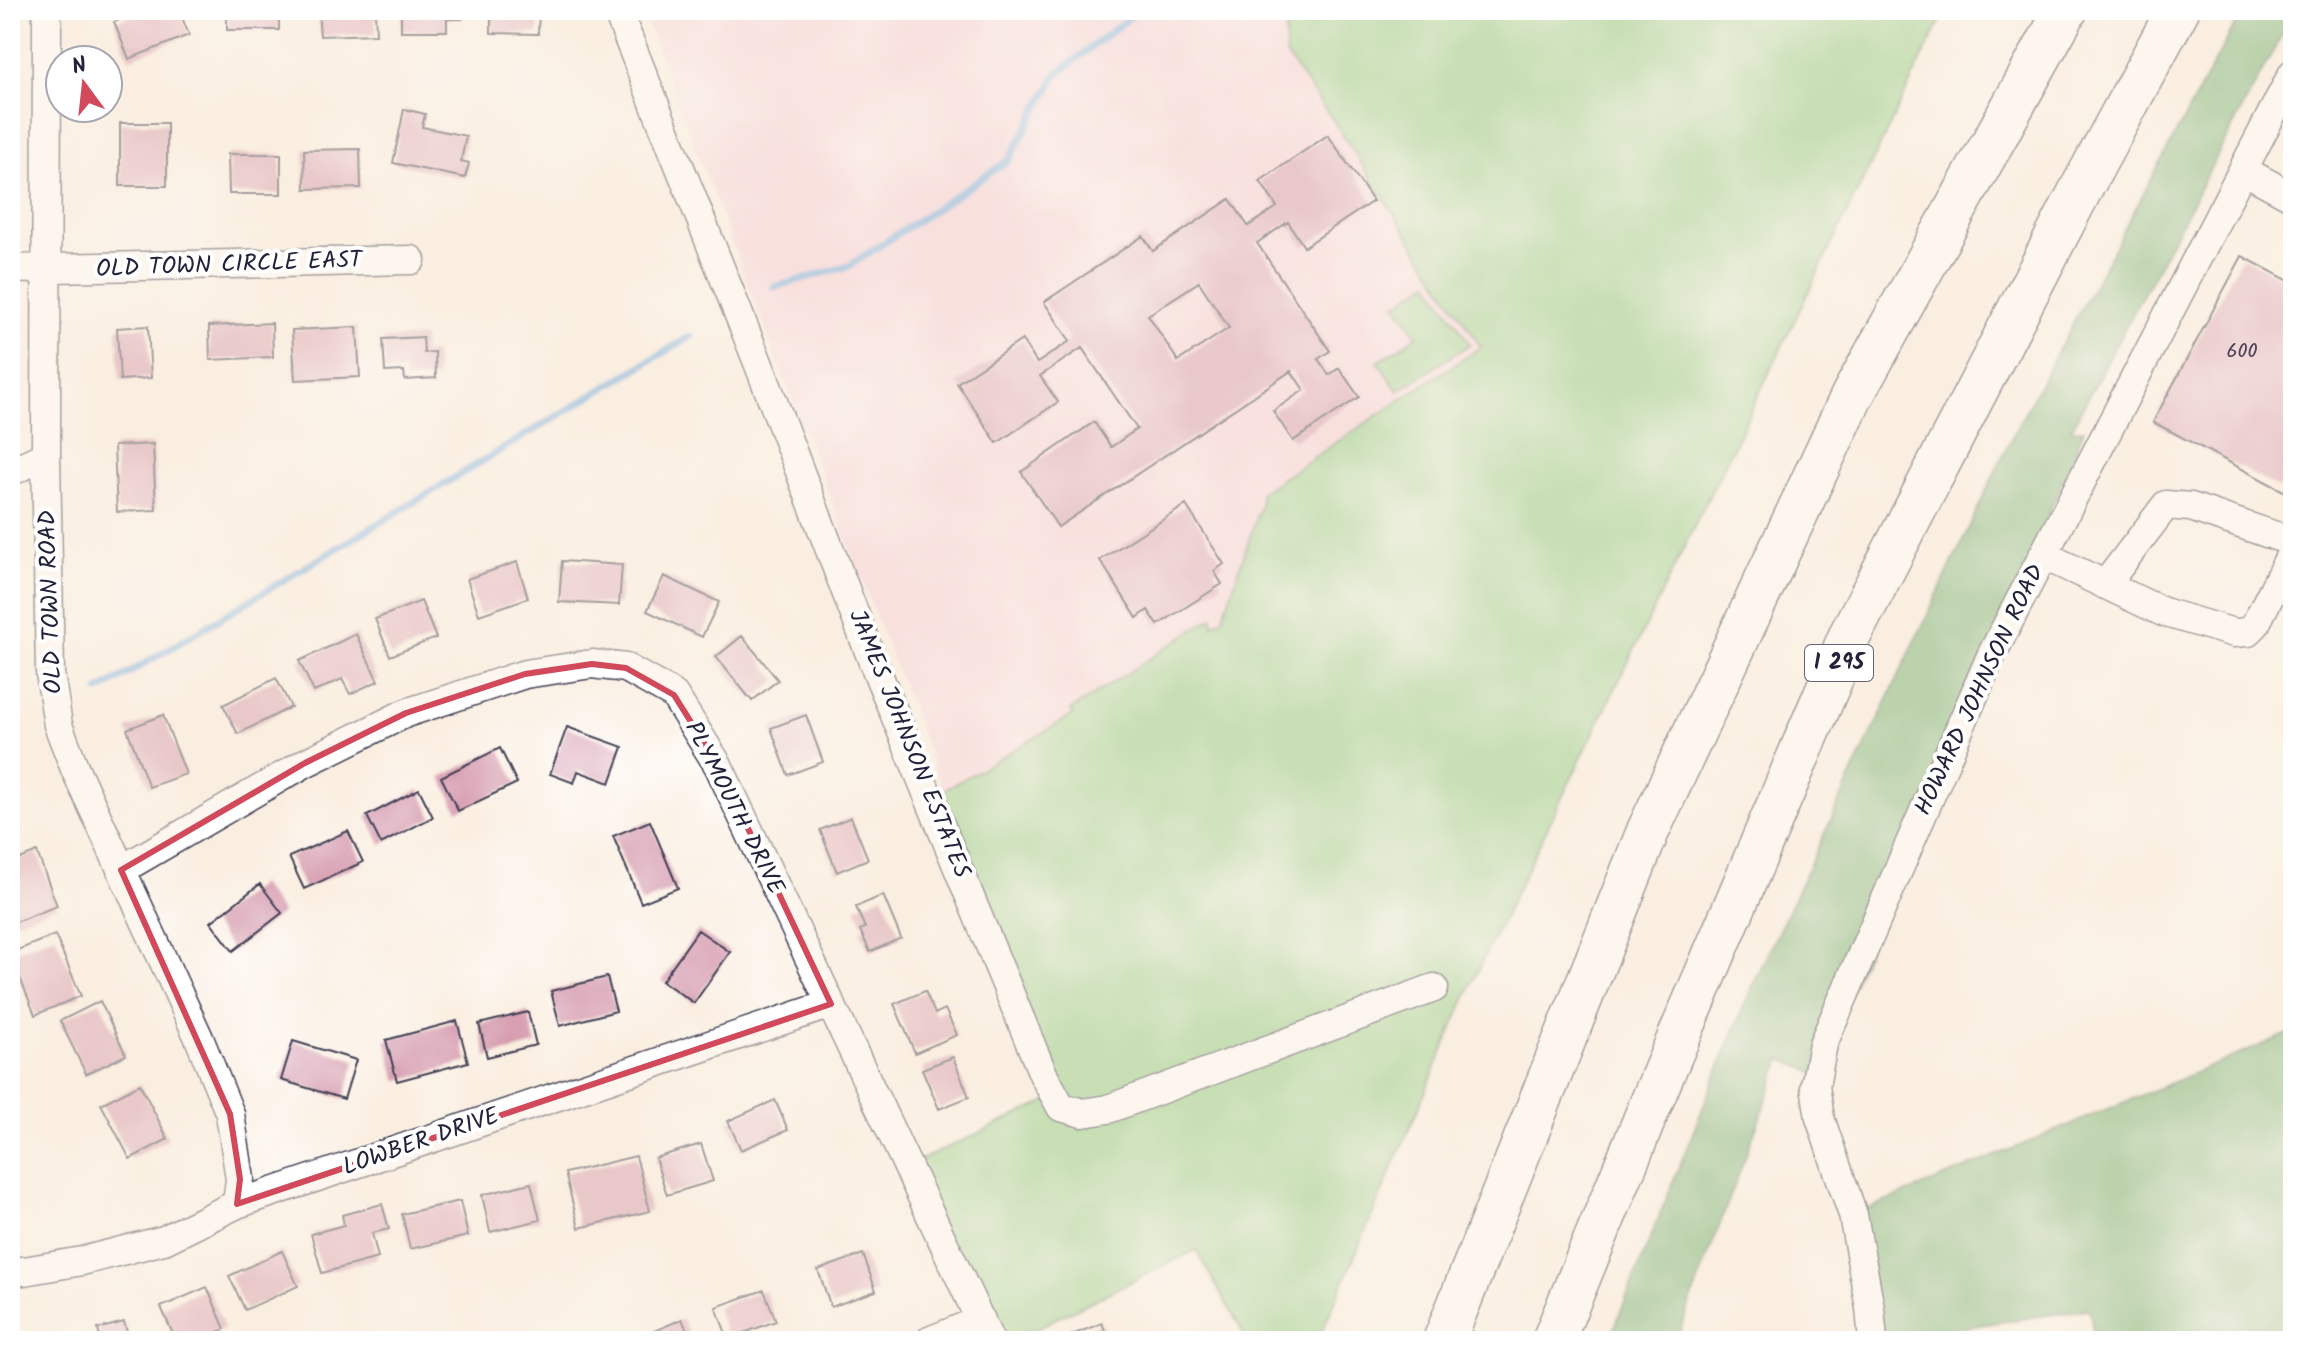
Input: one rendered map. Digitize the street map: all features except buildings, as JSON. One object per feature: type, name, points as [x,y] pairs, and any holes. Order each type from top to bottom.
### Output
[{"type":"highway","points":[[1444,1341],[1648,831],[1852,396],[2066,10]]},
{"type":"highway","name":"I 295","points":[[1553,1341],[1851,633],[2079,193],[2178,10]]},
{"type":"street","name":"OLD TOWN ROAD","points":[[47,10],[46,455],[50,673],[58,725],[230,1114],[240,1179],[237,1204]]},
{"type":"street","name":"JAMES JOHNSON ESTATES","points":[[617,10],[913,762],[1043,1074],[1061,1107],[1083,1113],[1108,1109],[1434,988]]},
{"type":"street","name":"HOWARD JOHNSON ROAD","points":[[1873,1341],[1853,1215],[1820,1118],[1815,1086],[1823,1044],[1991,656],[2293,73]]},
{"type":"street","points":[[2243,170],[2293,197]]},
{"type":"street","name":"OLD TOWN CIRCLE EAST","points":[[10,269],[411,260]]},
{"type":"street","points":[[10,472],[46,455]]},
{"type":"street","points":[[2105,585],[2166,505],[2191,507],[2293,542]]},
{"type":"street","points":[[2043,555],[2163,612],[2234,633],[2248,632],[2255,625],[2293,550]]},
{"type":"street","name":"PLYMOUTH DRIVE","points":[[121,870],[305,763],[406,713],[525,674],[592,664],[626,668],[674,695],[718,765],[985,1330]]},
{"type":"street","name":"LOWBER DRIVE","points":[[10,1271],[82,1261],[164,1240],[237,1204],[831,1004]]},
{"type":"street","points":[[929,1341],[985,1330]]},
{"type":"highlighted area","points":[[592,664],[626,668],[674,695],[718,765],[831,1004],[237,1204],[240,1179],[230,1114],[121,870],[305,763],[406,713],[525,674]]},
{"type":"shaded area","points":[[642,10],[1946,10],[1061,1096]]},
{"type":"green space","points":[[1285,10],[1946,10],[1476,974],[1318,1341],[1248,1341],[1196,1250],[1010,1341],[980,1341],[899,1170],[1061,1095],[943,791],[1073,715],[1071,710],[1213,617],[1213,625],[1223,618],[1260,506],[1260,493],[1481,347],[1335,123],[1286,55]]},
{"type":"green space","points":[[2243,10],[2293,10],[2293,14],[2071,429],[2084,429],[1816,1074],[1782,1059],[1676,1341],[1609,1341],[1750,991],[2013,434]]},
{"type":"green space","points":[[1429,282],[1470,344],[1398,391],[1378,362],[1417,336],[1396,304]]},
{"type":"green space","points":[[2293,1032],[2293,1341],[2095,1341],[2089,1309],[1939,1331],[1874,1333],[1853,1215]]},
{"type":"waterway","points":[[774,287],[849,266],[1009,160],[1057,74],[1139,10]]},
{"type":"waterway","points":[[99,691],[691,336]]}]
